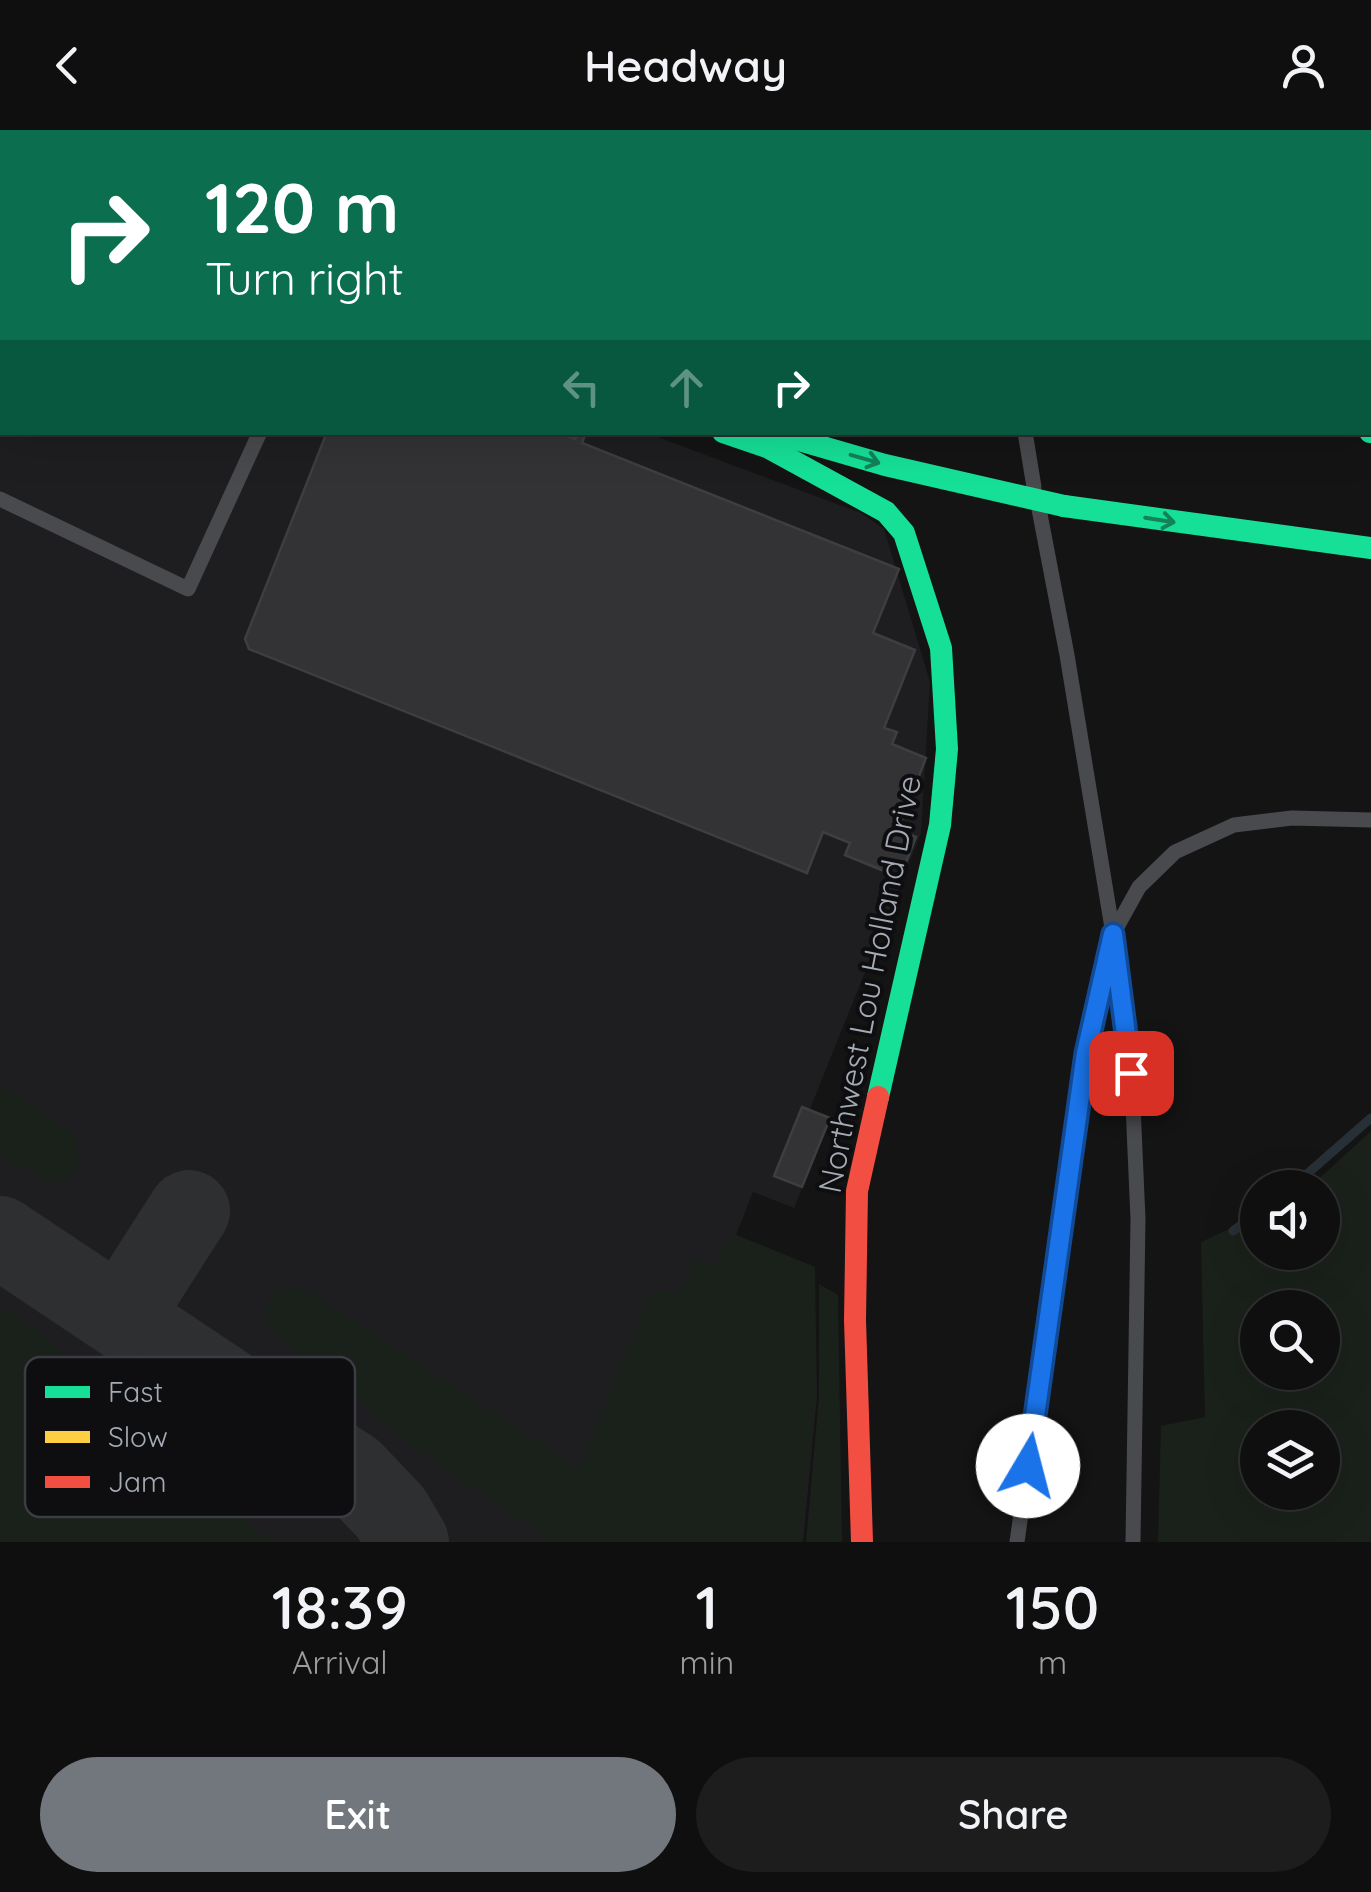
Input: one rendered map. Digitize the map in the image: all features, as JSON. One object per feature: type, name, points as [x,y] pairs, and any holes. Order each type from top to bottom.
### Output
[{"type":"main road","name":"Northwest Lou Holland Drive","points":[[732,435],[768,447],[858,493],[886,512],[904,533],[941,648],[947,750],[940,825],[857,1191],[854,1320],[862,1542]]},
{"type":"main road","points":[[782,435],[885,465],[1064,506],[1371,548]]},
{"type":"lane","points":[[0,499],[188,590],[259,435]]},
{"type":"lane","points":[[1026,435],[1068,655],[1130,1037],[1138,1219],[1133,1542]]},
{"type":"lane","points":[[1016,1542],[1086,1053],[1113,934],[1139,887],[1175,852],[1234,825],[1292,818],[1371,820]]},
{"type":"shaded area","points":[[0,435],[652,435],[861,513],[884,529],[930,682],[921,833],[810,1109],[830,1118],[794,1208],[753,1192],[736,1235],[815,1267],[817,1396],[803,1542],[0,1542]]},
{"type":"shaded area","points":[[0,1084],[75,1136],[79,1161],[69,1180],[50,1182],[0,1156]]},
{"type":"shaded area","points":[[1371,1131],[1371,1542],[1158,1542],[1161,1426],[1205,1417],[1201,1242],[1240,1224],[1240,1270],[1340,1270],[1340,1170],[1329,1170]]},
{"type":"shaded area","points":[[736,1235],[815,1267],[815,1396],[801,1542],[552,1542],[435,1464],[355,1399],[355,1357],[303,1357],[269,1329],[262,1315],[277,1292],[301,1287],[578,1468],[651,1293],[682,1290],[696,1258],[716,1265],[727,1240]]},
{"type":"shaded area","points":[[819,1284],[838,1295],[842,1542],[806,1542],[819,1396]]},
{"type":"shaded area","points":[[0,1307],[40,1331],[68,1357],[25,1357],[25,1517],[244,1517],[271,1542],[0,1542]]},
{"type":"building","points":[[326,435],[565,435],[575,439],[585,435],[582,443],[899,569],[873,633],[915,650],[884,728],[897,732],[892,744],[926,758],[898,830],[916,837],[905,865],[889,859],[884,871],[845,855],[850,843],[823,832],[807,873],[249,649],[245,639]]},
{"type":"building","points":[[802,1107],[830,1118],[802,1187],[774,1176]]},
{"type":"waterway","points":[[1312,1170],[1371,1118]]},
{"type":"waterway","points":[[1233,1231],[1240,1226]]},
{"type":"taxiway","points":[[121,1317],[189,1211]]},
{"type":"taxiway","points":[[0,1237],[180,1357]]},
{"type":"taxiway","points":[[355,1475],[391,1513],[408,1542]]},
{"type":"traffic: fast","points":[[732,435],[767,447],[886,512],[904,533],[941,648],[947,749],[940,825],[878,1097]]},
{"type":"traffic: fast","points":[[781,435],[885,465],[1064,506]]},
{"type":"traffic: fast","points":[[1064,506],[1371,548]]},
{"type":"traffic: jam","points":[[862,1542],[855,1320],[857,1191],[878,1097]]},
{"type":"route","points":[[1028,1466],[1086,1053],[1102,968],[1113,934],[1130,1037],[1131,1073]]}]
